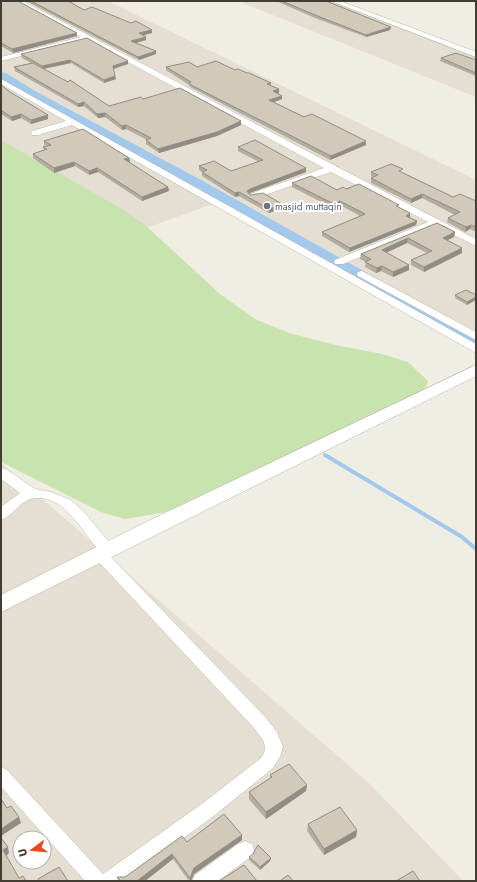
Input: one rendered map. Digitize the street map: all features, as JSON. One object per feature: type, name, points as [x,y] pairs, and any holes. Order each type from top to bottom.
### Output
[{"type":"street","points":[[18,1],[239,118],[331,169],[476,243]]},
{"type":"street","points":[[334,1],[476,55]]},
{"type":"street","points":[[1,59],[87,38]]},
{"type":"street","points":[[1,73],[57,106],[476,337]]},
{"type":"street","points":[[1,81],[476,349]]},
{"type":"street","points":[[36,133],[72,122]]},
{"type":"street","points":[[253,196],[331,169]]},
{"type":"street","points":[[339,262],[435,223]]},
{"type":"street","points":[[1,604],[151,528],[476,370]]},
{"type":"street","points":[[1,472],[32,494]]},
{"type":"street","points":[[1,515],[13,503],[32,494],[48,496],[68,504],[78,513],[106,552],[271,734],[274,744],[272,757],[267,763],[209,809],[109,881]]},
{"type":"street","points":[[1,775],[51,828],[97,881]]},
{"type":"street","points":[[202,881],[244,850]]},
{"type":"shaded area","points":[[1,1],[108,1],[476,180],[476,340],[338,263],[221,201],[124,236],[1,151]]},
{"type":"shaded area","points":[[238,1],[338,1],[476,53],[476,97]]},
{"type":"shaded area","points":[[1,463],[371,785],[463,881],[1,881]]},
{"type":"green space","points":[[1,140],[127,212],[145,225],[220,294],[255,319],[289,333],[335,345],[382,354],[408,362],[428,381],[426,387],[420,392],[172,511],[125,519],[101,512],[1,462]]},
{"type":"building","points":[[1,1],[18,1],[77,33],[12,49],[1,43]]},
{"type":"building","points":[[31,1],[68,1],[84,10],[92,7],[131,23],[136,21],[152,30],[139,33],[146,37],[131,41],[156,51],[138,57]]},
{"type":"building","points":[[282,1],[326,1],[391,27],[366,35]]},
{"type":"building","points":[[87,38],[128,61],[113,66],[115,76],[104,80],[70,60],[42,66],[21,54]]},
{"type":"building","points":[[456,53],[476,60],[476,73],[441,58]]},
{"type":"building","points":[[216,61],[235,70],[238,69],[271,83],[267,84],[279,89],[273,91],[282,96],[269,100],[304,117],[312,114],[366,141],[331,156],[191,85],[189,83],[191,82],[166,67],[189,62],[197,67]]},
{"type":"building","points":[[33,63],[68,82],[70,80],[109,106],[141,97],[143,99],[180,88],[241,121],[217,132],[158,149],[146,140],[151,138],[126,125],[122,126],[105,113],[97,114],[84,102],[78,104],[14,67]]},
{"type":"building","points":[[1,85],[48,115],[31,120],[21,114],[11,117],[1,110]]},
{"type":"building","points":[[83,129],[129,158],[124,159],[168,187],[142,197],[97,168],[89,171],[74,162],[54,168],[33,154],[47,149],[43,147],[51,145],[44,141]]},
{"type":"building","points":[[255,140],[306,168],[247,191],[250,195],[263,193],[282,204],[269,209],[239,192],[235,193],[202,172],[207,170],[199,166],[214,161],[231,171],[263,160],[238,147]]},
{"type":"building","points":[[391,164],[403,169],[399,171],[453,197],[460,194],[476,201],[476,227],[471,225],[466,227],[448,218],[460,212],[422,194],[411,199],[371,178],[378,175],[371,172]]},
{"type":"building","points":[[311,176],[337,190],[343,187],[346,189],[359,184],[399,205],[396,206],[410,213],[406,216],[417,221],[350,248],[322,232],[365,214],[340,201],[334,204],[292,183]]},
{"type":"building","points":[[437,223],[455,232],[443,238],[462,248],[424,267],[411,260],[432,251],[408,238],[382,250],[409,265],[393,272],[382,266],[377,268],[365,262],[371,259],[361,254]]},
{"type":"building","points":[[466,290],[476,295],[476,297],[467,302],[455,295]]},
{"type":"building","points":[[289,764],[307,785],[266,812],[249,792],[272,777],[270,775]]},
{"type":"building","points":[[1,799],[7,808],[11,806],[19,817],[1,829]]},
{"type":"building","points":[[340,807],[357,830],[324,849],[308,824]]},
{"type":"building","points":[[224,814],[242,835],[194,868],[190,878],[172,854],[137,881],[121,881],[117,877],[125,877],[182,836],[187,842]]},
{"type":"building","points":[[1,838],[8,847],[3,850],[12,866],[12,870],[14,870],[19,878],[23,876],[26,881],[1,881]]},
{"type":"building","points":[[258,845],[271,858],[260,867],[249,857],[253,854]]},
{"type":"building","points":[[244,865],[257,881],[219,881]]},
{"type":"building","points":[[59,867],[68,881],[39,881],[38,879]]},
{"type":"building","points":[[413,871],[420,881],[396,881]]},
{"type":"building","points":[[288,875],[293,881],[280,881]]},
{"type":"waterway","points":[[1,76],[30,94],[195,184],[476,343]]},
{"type":"waterway","points":[[325,455],[462,537],[476,549]]},
{"type":"place","name":"masjid muttaqin","points":[[267,206]]}]
